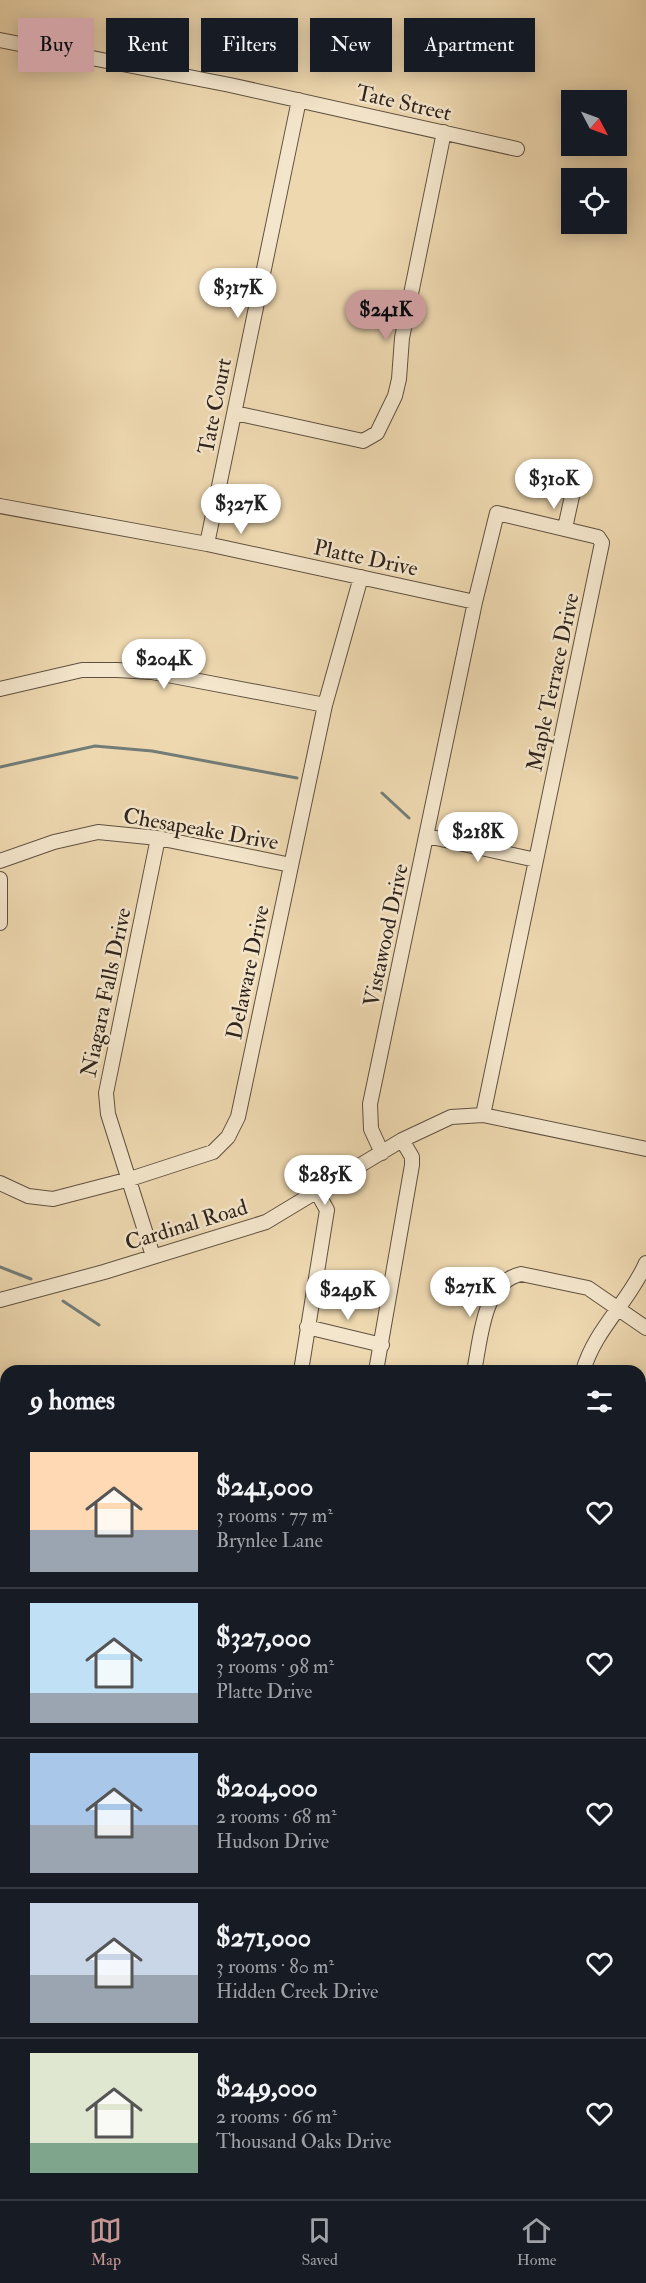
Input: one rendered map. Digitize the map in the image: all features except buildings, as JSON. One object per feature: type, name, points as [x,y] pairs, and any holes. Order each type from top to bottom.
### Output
[{"type":"street","name":"Tate Street","points":[[0,40],[299,100],[517,149]]},
{"type":"street","name":"Tate Court","points":[[207,544],[299,100]]},
{"type":"street","points":[[235,413],[363,441],[377,433],[395,396],[399,380],[402,338],[444,132]]},
{"type":"street","points":[[565,528],[574,487]]},
{"type":"street","name":"Platte Drive","points":[[0,506],[207,544],[475,602]]},
{"type":"street","name":"Vistawood Drive","points":[[382,1153],[371,1129],[370,1104],[475,602],[496,513],[565,528]]},
{"type":"street","name":"Maple Terrace Drive","points":[[483,1115],[601,541],[565,528]]},
{"type":"street","name":"Delaware Drive","points":[[0,1183],[28,1196],[53,1199],[130,1179],[213,1152],[234,1127],[325,705],[361,577]]},
{"type":"street","points":[[0,689],[82,670],[117,670],[152,672],[325,705]]},
{"type":"street","name":"Chesapeake Drive","points":[[0,861],[54,842],[99,832],[158,838],[291,866]]},
{"type":"street","points":[[427,836],[536,860]]},
{"type":"street","name":"Niagara Falls Drive","points":[[153,1256],[108,1114],[106,1094],[158,838]]},
{"type":"street","points":[[0,879],[2,892],[0,923]]},
{"type":"street","name":"Cardinal Road","points":[[0,1300],[266,1222],[402,1140],[452,1117],[483,1115],[646,1149]]},
{"type":"street","points":[[377,1365],[412,1165],[412,1157],[402,1140]]},
{"type":"street","points":[[302,1365],[327,1210],[317,1192]]},
{"type":"street","points":[[586,1365],[599,1333],[640,1277],[646,1263]]},
{"type":"street","points":[[475,1365],[490,1301],[503,1283],[521,1274],[576,1284],[599,1293],[646,1328]]},
{"type":"street","points":[[307,1328],[382,1345]]},
{"type":"waterway","points":[[0,767],[95,746],[152,751],[297,778]]},
{"type":"waterway","points":[[382,793],[409,818]]},
{"type":"waterway","points":[[0,1267],[31,1279]]},
{"type":"waterway","points":[[63,1301],[99,1325]]}]
